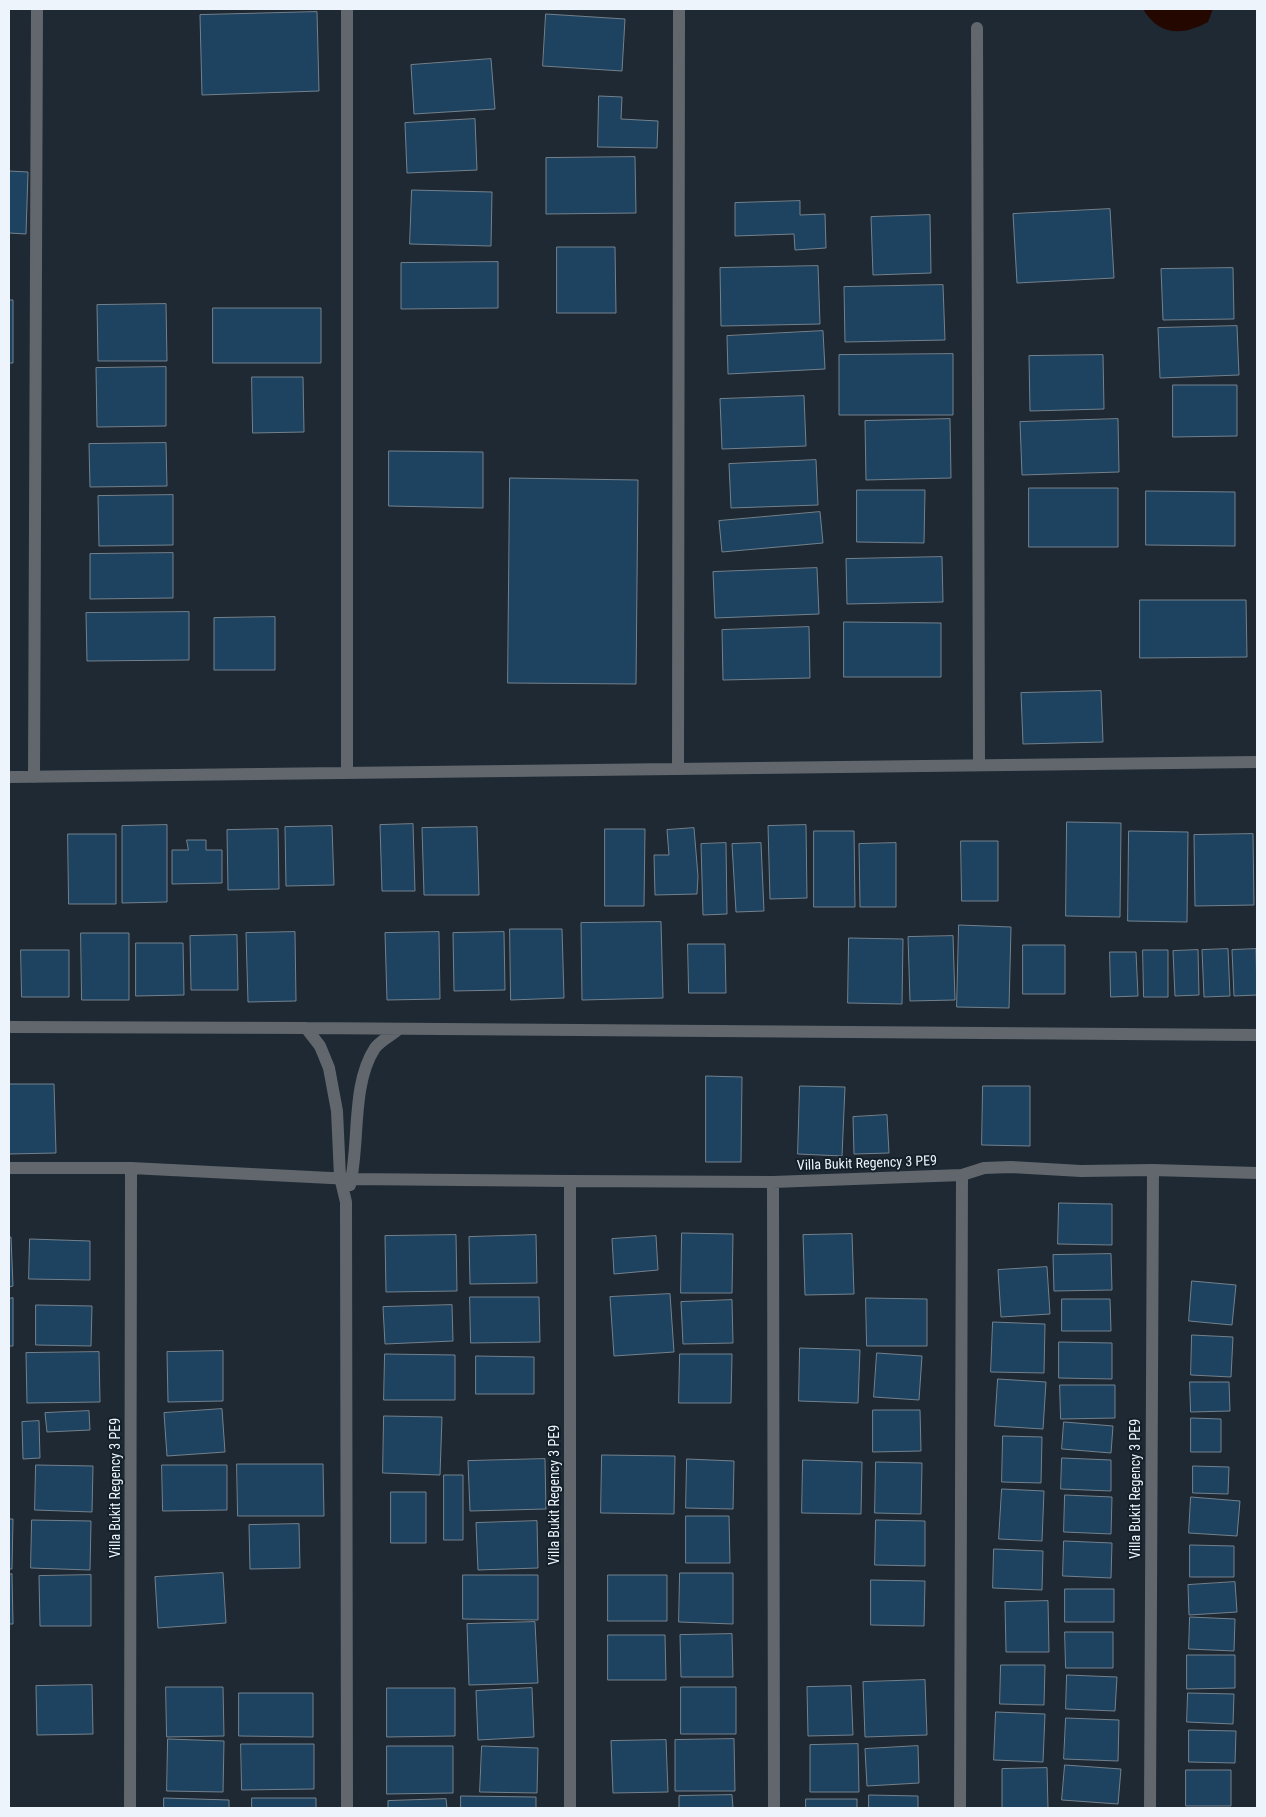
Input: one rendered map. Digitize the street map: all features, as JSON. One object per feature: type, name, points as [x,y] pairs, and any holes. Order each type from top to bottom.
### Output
[{"type":"street","points":[[34,777],[37,9]]},
{"type":"street","points":[[347,9],[347,773]]},
{"type":"street","points":[[678,769],[679,9]]},
{"type":"street","points":[[977,28],[979,765]]},
{"type":"street","points":[[9,777],[1257,762]]},
{"type":"street","points":[[9,1027],[1257,1036]]},
{"type":"street","points":[[306,1028],[320,1046],[329,1068],[346,1178],[347,1808]]},
{"type":"street","points":[[346,1178],[368,1060],[376,1046],[399,1029]]},
{"type":"street","name":"Villa Bukit Regency 3 PE9","points":[[9,1168],[131,1168],[346,1178],[773,1182],[962,1175],[984,1168],[1011,1167],[1082,1171],[1153,1170],[1257,1173]]},
{"type":"street","name":"Villa Bukit Regency 3 PE9","points":[[130,1808],[131,1168]]},
{"type":"street","name":"Villa Bukit Regency 3 PE9","points":[[1150,1808],[1153,1170]]},
{"type":"street","points":[[960,1808],[962,1175]]},
{"type":"street","name":"Villa Bukit Regency 3 PE9","points":[[570,1181],[570,1808]]},
{"type":"street","points":[[773,1182],[774,1808]]},
{"type":"shaded area","points":[[1143,9],[1213,9],[1208,22],[1189,30],[1172,31],[1156,24]]},
{"type":"building","points":[[317,12],[319,91],[202,95],[200,15]]},
{"type":"building","points":[[546,14],[625,19],[622,71],[543,66]]},
{"type":"building","points":[[491,59],[495,109],[414,114],[411,65]]},
{"type":"building","points":[[599,96],[622,97],[621,119],[658,121],[657,148],[598,147]]},
{"type":"building","points":[[475,119],[477,170],[407,173],[405,123]]},
{"type":"building","points":[[635,157],[636,213],[546,214],[546,158]]},
{"type":"building","points":[[9,171],[28,172],[26,234],[9,233]]},
{"type":"building","points":[[412,190],[492,192],[491,246],[410,244]]},
{"type":"building","points":[[800,201],[800,215],[825,214],[826,248],[795,250],[794,234],[735,236],[735,203]]},
{"type":"building","points":[[1110,209],[1114,278],[1017,283],[1013,214]]},
{"type":"building","points":[[930,215],[931,273],[873,275],[871,217]]},
{"type":"building","points":[[557,247],[615,247],[616,313],[557,313]]},
{"type":"building","points":[[498,262],[498,308],[401,309],[401,263]]},
{"type":"building","points":[[818,266],[820,324],[721,326],[720,268]]},
{"type":"building","points":[[1233,268],[1234,319],[1163,320],[1161,269]]},
{"type":"building","points":[[943,285],[945,340],[845,342],[844,287]]},
{"type":"building","points":[[9,300],[13,300],[13,363],[9,363]]},
{"type":"building","points":[[166,304],[167,361],[98,361],[97,305]]},
{"type":"building","points":[[213,308],[321,308],[321,363],[213,363]]},
{"type":"building","points":[[1237,326],[1239,375],[1160,378],[1158,328]]},
{"type":"building","points":[[823,331],[825,369],[728,374],[727,336]]},
{"type":"building","points":[[953,354],[953,415],[839,415],[839,355]]},
{"type":"building","points":[[1103,355],[1104,409],[1030,411],[1029,356]]},
{"type":"building","points":[[166,367],[166,426],[97,427],[96,368]]},
{"type":"building","points":[[252,377],[303,377],[304,432],[253,433]]},
{"type":"building","points":[[1173,385],[1237,385],[1237,436],[1173,437]]},
{"type":"building","points":[[804,396],[806,446],[722,449],[720,399]]},
{"type":"building","points":[[950,419],[951,478],[866,480],[865,421]]},
{"type":"building","points":[[1118,419],[1119,472],[1022,475],[1020,422]]},
{"type":"building","points":[[166,443],[167,486],[90,487],[89,444]]},
{"type":"building","points":[[389,451],[483,452],[483,508],[389,506]]},
{"type":"building","points":[[816,460],[818,505],[731,508],[729,464]]},
{"type":"building","points":[[510,478],[638,480],[636,684],[508,683]]},
{"type":"building","points":[[1029,488],[1118,488],[1118,547],[1029,547]]},
{"type":"building","points":[[857,490],[925,490],[924,543],[857,542]]},
{"type":"building","points":[[1146,491],[1235,492],[1235,546],[1146,545]]},
{"type":"building","points":[[173,495],[173,545],[99,546],[98,496]]},
{"type":"building","points":[[820,512],[823,543],[722,552],[719,521]]},
{"type":"building","points":[[173,553],[173,598],[90,599],[90,554]]},
{"type":"building","points":[[942,557],[943,602],[847,604],[846,559]]},
{"type":"building","points":[[817,568],[819,614],[715,618],[713,572]]},
{"type":"building","points":[[1140,600],[1246,600],[1247,657],[1140,658]]},
{"type":"building","points":[[189,612],[189,660],[87,661],[86,613]]},
{"type":"building","points":[[275,617],[275,670],[214,670],[214,618]]},
{"type":"building","points":[[844,622],[941,623],[941,677],[844,677]]},
{"type":"building","points":[[809,627],[810,678],[723,680],[722,630]]},
{"type":"building","points":[[1101,691],[1103,742],[1023,744],[1021,693]]},
{"type":"building","points":[[1067,822],[1121,823],[1120,917],[1066,916]]},
{"type":"building","points":[[413,824],[415,891],[382,891],[380,825]]},
{"type":"building","points":[[167,825],[167,902],[122,903],[122,826]]},
{"type":"building","points":[[806,825],[807,898],[770,899],[768,826]]},
{"type":"building","points":[[332,826],[334,885],[286,886],[285,827]]},
{"type":"building","points":[[477,827],[479,895],[424,895],[422,828]]},
{"type":"building","points":[[694,828],[698,876],[697,894],[655,895],[654,855],[669,855],[667,830]]},
{"type":"building","points":[[278,829],[279,889],[228,890],[227,830]]},
{"type":"building","points":[[605,829],[645,829],[644,906],[605,906]]},
{"type":"building","points":[[814,831],[854,831],[855,907],[814,907]]},
{"type":"building","points":[[1129,831],[1188,832],[1187,922],[1128,921]]},
{"type":"building","points":[[68,834],[116,834],[116,904],[69,904]]},
{"type":"building","points":[[1253,834],[1254,905],[1195,906],[1194,835]]},
{"type":"building","points":[[187,840],[206,840],[206,850],[222,850],[222,883],[172,884],[172,850],[188,850]]},
{"type":"building","points":[[961,841],[998,841],[998,901],[962,901]]},
{"type":"building","points":[[726,843],[727,914],[703,915],[701,844]]},
{"type":"building","points":[[761,843],[764,911],[736,912],[732,844]]},
{"type":"building","points":[[896,843],[896,907],[860,907],[859,844]]},
{"type":"building","points":[[661,922],[663,998],[582,1000],[581,923]]},
{"type":"building","points":[[959,925],[1011,927],[1009,1008],[957,1007]]},
{"type":"building","points":[[510,929],[562,929],[564,998],[511,1000]]},
{"type":"building","points":[[295,932],[296,1001],[248,1002],[246,933]]},
{"type":"building","points":[[439,932],[440,999],[387,1000],[385,933]]},
{"type":"building","points":[[504,932],[505,990],[454,991],[453,933]]},
{"type":"building","points":[[81,933],[129,933],[129,1000],[82,1000]]},
{"type":"building","points":[[237,935],[238,990],[191,990],[190,936]]},
{"type":"building","points":[[953,936],[955,1000],[910,1001],[908,937]]},
{"type":"building","points":[[849,938],[903,939],[902,1004],[848,1003]]},
{"type":"building","points":[[136,943],[183,943],[184,995],[136,996]]},
{"type":"building","points":[[688,944],[725,944],[726,993],[689,993]]},
{"type":"building","points":[[1023,945],[1065,945],[1065,994],[1023,994]]},
{"type":"building","points":[[1228,949],[1230,996],[1204,997],[1202,950]]},
{"type":"building","points":[[1256,949],[1257,995],[1234,996],[1232,950]]},
{"type":"building","points":[[21,950],[69,950],[69,997],[22,997]]},
{"type":"building","points":[[1143,950],[1168,950],[1168,997],[1144,997]]},
{"type":"building","points":[[1198,950],[1199,995],[1175,996],[1173,951]]},
{"type":"building","points":[[1110,952],[1136,952],[1138,996],[1111,997]]},
{"type":"building","points":[[706,1076],[742,1077],[741,1162],[706,1162]]},
{"type":"building","points":[[9,1084],[54,1084],[56,1153],[9,1154]]},
{"type":"building","points":[[800,1086],[845,1087],[842,1156],[798,1154]]},
{"type":"building","points":[[983,1086],[1030,1086],[1030,1146],[982,1145]]},
{"type":"building","points":[[887,1115],[889,1153],[854,1154],[853,1117]]},
{"type":"building","points":[[1059,1203],[1112,1204],[1112,1245],[1058,1244]]},
{"type":"building","points":[[682,1233],[733,1234],[732,1293],[681,1293]]},
{"type":"building","points":[[852,1234],[854,1294],[805,1295],[803,1235]]},
{"type":"building","points":[[456,1235],[457,1291],[386,1292],[385,1236]]},
{"type":"building","points":[[536,1235],[537,1283],[470,1284],[469,1237]]},
{"type":"building","points":[[656,1236],[658,1270],[614,1274],[612,1239]]},
{"type":"building","points":[[9,1237],[11,1237],[13,1286],[9,1287]]},
{"type":"building","points":[[30,1239],[90,1241],[90,1280],[29,1279]]},
{"type":"building","points":[[1111,1254],[1112,1290],[1054,1291],[1053,1255]]},
{"type":"building","points":[[1047,1267],[1050,1314],[1001,1317],[998,1270]]},
{"type":"building","points":[[1192,1281],[1236,1285],[1232,1325],[1189,1321]]},
{"type":"building","points":[[670,1294],[674,1352],[614,1356],[610,1297]]},
{"type":"building","points":[[470,1297],[539,1297],[540,1342],[471,1343]]},
{"type":"building","points":[[13,1298],[13,1346],[9,1346],[9,1299]]},
{"type":"building","points":[[866,1298],[927,1299],[927,1346],[867,1346]]},
{"type":"building","points":[[1062,1299],[1110,1299],[1111,1331],[1062,1331]]},
{"type":"building","points":[[732,1300],[733,1343],[683,1344],[681,1302]]},
{"type":"building","points":[[36,1305],[92,1306],[91,1346],[36,1345]]},
{"type":"building","points":[[452,1305],[453,1341],[385,1344],[383,1307]]},
{"type":"building","points":[[993,1322],[1045,1324],[1044,1373],[991,1372]]},
{"type":"building","points":[[1192,1335],[1233,1337],[1231,1377],[1191,1375]]},
{"type":"building","points":[[1059,1342],[1112,1343],[1112,1379],[1059,1378]]},
{"type":"building","points":[[800,1348],[860,1350],[858,1403],[799,1401]]},
{"type":"building","points":[[223,1351],[223,1401],[168,1402],[167,1352]]},
{"type":"building","points":[[99,1352],[100,1402],[27,1403],[26,1353]]},
{"type":"building","points":[[877,1353],[922,1356],[919,1400],[874,1397]]},
{"type":"building","points":[[385,1354],[455,1355],[455,1400],[384,1400]]},
{"type":"building","points":[[680,1354],[732,1354],[731,1403],[679,1403]]},
{"type":"building","points":[[476,1356],[534,1357],[534,1394],[476,1394]]},
{"type":"building","points":[[998,1379],[1046,1382],[1043,1429],[995,1426]]},
{"type":"building","points":[[1190,1382],[1229,1382],[1230,1411],[1191,1412]]},
{"type":"building","points":[[1060,1385],[1115,1385],[1115,1418],[1061,1419]]},
{"type":"building","points":[[222,1409],[225,1452],[167,1456],[164,1413]]},
{"type":"building","points":[[873,1410],[920,1410],[921,1451],[873,1452]]},
{"type":"building","points":[[89,1411],[90,1430],[47,1432],[45,1413]]},
{"type":"building","points":[[384,1416],[442,1417],[440,1475],[383,1473]]},
{"type":"building","points":[[1191,1418],[1221,1419],[1221,1452],[1191,1452]]},
{"type":"building","points":[[39,1421],[40,1458],[23,1459],[22,1422]]},
{"type":"building","points":[[1064,1422],[1113,1426],[1111,1453],[1062,1449]]},
{"type":"building","points":[[1003,1436],[1042,1437],[1041,1483],[1002,1482]]},
{"type":"building","points":[[602,1455],[675,1456],[674,1514],[601,1513]]},
{"type":"building","points":[[1062,1458],[1111,1460],[1111,1491],[1061,1489]]},
{"type":"building","points":[[545,1459],[546,1509],[470,1511],[468,1461]]},
{"type":"building","points":[[687,1459],[734,1461],[733,1509],[686,1508]]},
{"type":"building","points":[[803,1460],[862,1462],[861,1514],[802,1513]]},
{"type":"building","points":[[876,1462],[922,1463],[921,1514],[875,1513]]},
{"type":"building","points":[[237,1464],[323,1464],[324,1516],[238,1516]]},
{"type":"building","points":[[36,1465],[93,1466],[92,1512],[35,1510]]},
{"type":"building","points":[[162,1465],[227,1465],[227,1510],[163,1511]]},
{"type":"building","points":[[1193,1466],[1229,1467],[1228,1494],[1193,1493]]},
{"type":"building","points":[[444,1475],[463,1475],[463,1540],[444,1540]]},
{"type":"building","points":[[1002,1489],[1044,1491],[1042,1541],[999,1539]]},
{"type":"building","points":[[391,1492],[426,1492],[426,1543],[391,1543]]},
{"type":"building","points":[[1065,1495],[1112,1497],[1111,1534],[1064,1532]]},
{"type":"building","points":[[1191,1497],[1240,1501],[1237,1536],[1189,1533]]},
{"type":"building","points":[[686,1516],[729,1516],[730,1563],[686,1563]]},
{"type":"building","points":[[9,1519],[13,1519],[12,1569],[9,1569]]},
{"type":"building","points":[[32,1520],[91,1521],[90,1570],[31,1568]]},
{"type":"building","points":[[876,1520],[925,1521],[925,1566],[875,1565]]},
{"type":"building","points":[[537,1521],[538,1568],[478,1570],[476,1523]]},
{"type":"building","points":[[299,1524],[300,1568],[250,1569],[249,1525]]},
{"type":"building","points":[[1064,1541],[1112,1543],[1111,1578],[1063,1576]]},
{"type":"building","points":[[1190,1545],[1234,1546],[1234,1577],[1190,1577]]},
{"type":"building","points":[[994,1549],[1043,1551],[1042,1590],[993,1588]]},
{"type":"building","points":[[223,1573],[226,1623],[158,1628],[155,1577]]},
{"type":"building","points":[[680,1573],[733,1573],[733,1624],[679,1622]]},
{"type":"building","points":[[12,1574],[13,1624],[9,1624],[9,1575]]},
{"type":"building","points":[[91,1575],[91,1626],[40,1626],[39,1576]]},
{"type":"building","points":[[463,1575],[538,1575],[538,1620],[463,1619]]},
{"type":"building","points":[[608,1575],[667,1575],[667,1621],[608,1621]]},
{"type":"building","points":[[871,1580],[925,1581],[924,1626],[871,1625]]},
{"type":"building","points":[[1235,1582],[1237,1612],[1189,1615],[1188,1585]]},
{"type":"building","points":[[1065,1589],[1114,1589],[1114,1622],[1065,1622]]},
{"type":"building","points":[[1048,1601],[1049,1652],[1006,1652],[1005,1602]]},
{"type":"building","points":[[1190,1617],[1235,1619],[1234,1651],[1189,1649]]},
{"type":"building","points":[[535,1622],[538,1683],[469,1685],[467,1624]]},
{"type":"building","points":[[1065,1632],[1113,1632],[1113,1668],[1066,1668]]},
{"type":"building","points":[[732,1634],[733,1677],[681,1677],[680,1635]]},
{"type":"building","points":[[608,1635],[665,1635],[666,1680],[608,1680]]},
{"type":"building","points":[[1187,1655],[1235,1655],[1235,1688],[1187,1689]]},
{"type":"building","points":[[1001,1665],[1045,1665],[1044,1705],[1000,1704]]},
{"type":"building","points":[[1067,1675],[1117,1677],[1115,1711],[1066,1709]]},
{"type":"building","points":[[925,1680],[927,1735],[865,1737],[863,1682]]},
{"type":"building","points":[[92,1685],[93,1734],[37,1735],[36,1686]]},
{"type":"building","points":[[851,1686],[853,1735],[808,1736],[807,1687]]},
{"type":"building","points":[[166,1687],[223,1687],[224,1736],[167,1737]]},
{"type":"building","points":[[681,1687],[736,1687],[736,1734],[681,1734]]},
{"type":"building","points":[[387,1688],[455,1688],[455,1736],[387,1737]]},
{"type":"building","points":[[532,1688],[534,1737],[478,1740],[476,1691]]},
{"type":"building","points":[[239,1693],[313,1693],[313,1737],[239,1736]]},
{"type":"building","points":[[1188,1693],[1234,1694],[1233,1724],[1187,1722]]},
{"type":"building","points":[[996,1712],[1045,1714],[1043,1762],[994,1760]]},
{"type":"building","points":[[1066,1718],[1119,1720],[1118,1761],[1064,1759]]},
{"type":"building","points":[[1189,1730],[1236,1731],[1235,1763],[1189,1762]]},
{"type":"building","points":[[168,1739],[224,1741],[223,1792],[167,1791]]},
{"type":"building","points":[[734,1739],[735,1791],[675,1791],[675,1740]]},
{"type":"building","points":[[666,1740],[668,1792],[613,1793],[611,1741]]},
{"type":"building","points":[[241,1744],[314,1744],[314,1789],[242,1790]]},
{"type":"building","points":[[858,1744],[859,1792],[810,1792],[810,1745]]},
{"type":"building","points":[[387,1746],[453,1746],[453,1793],[387,1794]]},
{"type":"building","points":[[482,1746],[538,1748],[537,1793],[480,1792]]},
{"type":"building","points":[[918,1746],[919,1783],[867,1786],[865,1749]]},
{"type":"building","points":[[1065,1765],[1121,1769],[1118,1804],[1062,1800]]},
{"type":"building","points":[[1047,1768],[1048,1808],[1002,1808],[1002,1769]]},
{"type":"building","points":[[1186,1770],[1231,1770],[1231,1806],[1186,1806]]},
{"type":"building","points":[[732,1795],[733,1808],[679,1808],[679,1796]]},
{"type":"building","points":[[869,1795],[918,1796],[918,1808],[869,1808]]},
{"type":"building","points":[[461,1796],[536,1797],[536,1808],[461,1808]]},
{"type":"building","points":[[164,1798],[229,1800],[229,1808],[164,1808]]},
{"type":"building","points":[[252,1798],[316,1798],[316,1808],[252,1808]]},
{"type":"building","points":[[446,1799],[447,1808],[388,1808],[388,1801]]},
{"type":"building","points":[[806,1799],[857,1799],[857,1808],[806,1808]]}]
